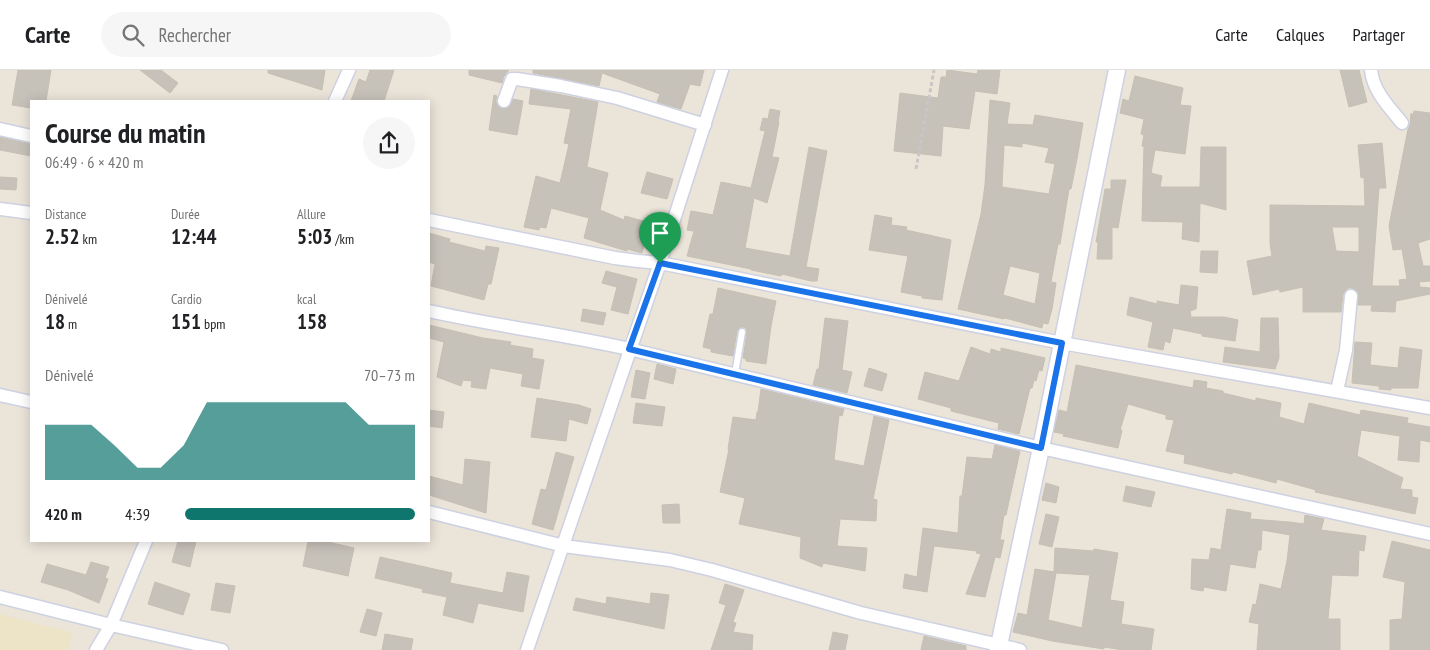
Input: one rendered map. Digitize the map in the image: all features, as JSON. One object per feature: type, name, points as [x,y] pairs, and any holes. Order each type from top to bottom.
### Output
[{"type":"street","points":[[335,100],[348,70]]},
{"type":"street","points":[[527,650],[660,263],[722,70]]},
{"type":"street","points":[[999,648],[1117,70]]},
{"type":"street","points":[[1371,70],[1376,89],[1402,123]]},
{"type":"street","points":[[504,101],[510,83],[512,80],[517,79],[562,86],[617,98],[705,125]]},
{"type":"street","points":[[0,129],[30,136]]},
{"type":"street","points":[[0,209],[30,212]]},
{"type":"street","points":[[430,220],[615,258],[660,263],[1062,343],[1430,408]]},
{"type":"street","points":[[1337,392],[1346,350],[1351,296]]},
{"type":"street","points":[[430,311],[474,321],[585,339],[1041,448],[1430,534]]},
{"type":"street","points":[[0,394],[30,402]]},
{"type":"street","points":[[430,512],[564,546],[670,560],[712,570],[861,613],[999,648],[1020,650]]},
{"type":"street","points":[[96,650],[111,625],[146,542]]},
{"type":"street","points":[[0,597],[222,650]]},
{"type":"lane","points":[[735,374],[742,332]]},
{"type":"path","points":[[916,169],[934,70]]},
{"type":"shaded area","points":[[0,614],[73,633],[67,650],[0,650]]},
{"type":"building","points":[[18,70],[51,70],[46,100],[30,100],[30,108],[12,105]]},
{"type":"building","points":[[140,70],[161,70],[178,83],[170,93]]},
{"type":"building","points":[[268,70],[325,70],[322,90],[268,73]]},
{"type":"building","points":[[370,70],[394,70],[384,100],[351,100],[359,79],[366,82]]},
{"type":"building","points":[[469,70],[509,70],[504,76],[502,83],[469,75]]},
{"type":"building","points":[[533,70],[704,70],[700,86],[690,84],[681,109],[657,102],[660,94],[602,73],[599,86],[533,73]]},
{"type":"building","points":[[947,70],[977,74],[978,70],[1000,70],[997,94],[975,91],[969,129],[943,126],[941,156],[894,151],[900,93],[938,98],[941,77],[946,77]]},
{"type":"building","points":[[1340,70],[1359,70],[1367,102],[1349,107]]},
{"type":"building","points":[[1135,76],[1183,88],[1180,105],[1191,106],[1185,154],[1155,150],[1151,173],[1162,176],[1160,187],[1200,187],[1201,147],[1226,147],[1226,210],[1200,203],[1199,242],[1182,239],[1183,222],[1142,221],[1144,146],[1142,146],[1144,135],[1141,134],[1144,119],[1120,113],[1123,99],[1129,101]]},
{"type":"building","points":[[531,89],[598,102],[587,167],[608,173],[600,210],[624,220],[625,216],[650,223],[642,253],[627,249],[627,251],[584,238],[589,218],[551,208],[546,228],[540,227],[539,230],[524,227],[536,176],[560,183],[569,144],[564,143],[571,109],[529,104]]},
{"type":"building","points":[[494,95],[497,96],[496,102],[502,109],[509,107],[513,99],[523,101],[517,135],[489,130]]},
{"type":"building","points":[[990,100],[1010,103],[1007,124],[1033,125],[1035,115],[1083,123],[1051,282],[1056,283],[1052,309],[1048,324],[1043,323],[1042,328],[1005,318],[958,309],[981,214],[985,185]],"holes":[[[1022,143],[1049,148],[1045,162],[1055,164],[1049,194],[1002,187],[1004,145],[1022,147]],[[1010,266],[1040,273],[1035,304],[1003,295]]]},
{"type":"building","points":[[770,109],[780,111],[772,157],[779,158],[767,203],[754,198],[745,248],[790,256],[809,147],[827,151],[806,267],[819,269],[817,281],[782,274],[781,276],[687,256],[694,231],[687,230],[691,211],[713,215],[721,182],[751,188],[765,131],[760,130],[763,118],[768,119]]},
{"type":"building","points":[[1414,111],[1430,113],[1430,239],[1418,243],[1423,266],[1430,266],[1430,281],[1419,282],[1420,287],[1430,288],[1430,294],[1396,301],[1395,312],[1371,311],[1372,305],[1358,305],[1358,292],[1352,288],[1348,288],[1343,295],[1341,312],[1303,312],[1303,287],[1280,292],[1279,289],[1253,295],[1247,261],[1272,256],[1270,244],[1270,205],[1365,206],[1364,177],[1361,178],[1358,145],[1382,143],[1386,188],[1379,188],[1372,286],[1400,286],[1399,280],[1407,279],[1402,249],[1393,250],[1389,226],[1411,113],[1413,115]],"holes":[[[1332,227],[1359,227],[1359,252],[1336,251]]]},
{"type":"building","points":[[0,137],[30,144],[30,156],[0,150]]},
{"type":"building","points":[[647,172],[673,179],[667,199],[641,193]]},
{"type":"building","points":[[0,177],[17,178],[16,190],[0,189]]},
{"type":"building","points":[[1111,180],[1126,180],[1118,228],[1112,227],[1112,259],[1097,259],[1098,242],[1096,242],[1105,189],[1111,189]]},
{"type":"building","points":[[875,215],[892,218],[891,225],[907,227],[906,230],[951,240],[942,300],[922,298],[922,296],[901,292],[908,256],[869,250]]},
{"type":"building","points":[[430,233],[450,239],[449,242],[485,251],[486,246],[499,248],[491,284],[488,284],[484,300],[431,286],[435,264],[430,262]]},
{"type":"building","points":[[1201,251],[1218,251],[1217,273],[1200,272]]},
{"type":"building","points":[[606,271],[637,279],[628,314],[611,310],[617,287],[602,283]]},
{"type":"building","points":[[1181,285],[1198,287],[1196,309],[1190,311],[1191,317],[1224,317],[1238,320],[1235,341],[1202,336],[1202,334],[1173,328],[1170,343],[1165,341],[1163,350],[1148,347],[1153,322],[1127,315],[1130,297],[1157,304],[1157,301],[1179,305]]},
{"type":"building","points":[[718,288],[776,301],[766,364],[746,361],[743,358],[747,332],[746,328],[743,327],[737,331],[733,356],[711,352],[711,349],[703,347],[710,314],[713,314]]},
{"type":"building","points":[[583,309],[606,313],[603,325],[581,321]]},
{"type":"building","points":[[825,318],[848,321],[842,370],[852,372],[847,393],[813,385],[817,369],[819,369]]},
{"type":"building","points":[[1261,318],[1278,318],[1279,358],[1275,369],[1223,362],[1225,347],[1260,352]]},
{"type":"building","points":[[430,325],[483,338],[511,342],[510,345],[533,349],[532,358],[544,360],[539,389],[521,386],[523,374],[490,368],[486,389],[471,387],[472,381],[463,380],[461,386],[437,377],[444,342],[430,338]]},
{"type":"building","points":[[1355,342],[1372,343],[1370,365],[1398,368],[1400,347],[1422,350],[1418,388],[1391,388],[1391,390],[1379,389],[1379,386],[1352,383]]},
{"type":"building","points":[[971,347],[990,354],[991,349],[1001,352],[1001,348],[1045,358],[1042,371],[1039,370],[1036,381],[1034,380],[1032,388],[1030,388],[1019,434],[998,429],[999,423],[951,411],[951,408],[918,399],[925,372],[959,381]]},
{"type":"building","points":[[657,364],[676,369],[673,384],[654,379]]},
{"type":"building","points":[[1076,365],[1193,388],[1194,380],[1207,382],[1206,388],[1223,391],[1223,393],[1256,401],[1256,398],[1281,403],[1279,417],[1304,424],[1309,403],[1360,415],[1361,410],[1408,418],[1407,423],[1430,427],[1430,442],[1420,440],[1419,462],[1398,460],[1400,436],[1361,430],[1357,456],[1403,478],[1400,489],[1412,490],[1412,497],[1418,498],[1415,514],[1315,492],[1316,490],[1277,479],[1276,483],[1233,472],[1232,474],[1184,463],[1185,455],[1166,451],[1174,420],[1166,419],[1166,415],[1128,404],[1120,430],[1122,430],[1118,448],[1063,436],[1064,434],[1054,432],[1059,410],[1067,412]]},
{"type":"building","points":[[869,368],[887,374],[882,391],[864,386]]},
{"type":"building","points":[[636,370],[650,373],[645,399],[631,397]]},
{"type":"building","points":[[761,389],[844,409],[842,416],[839,415],[834,460],[864,466],[874,416],[889,420],[873,499],[877,500],[876,521],[840,519],[837,546],[867,548],[865,571],[823,563],[822,567],[800,558],[801,537],[739,524],[745,498],[720,492],[729,449],[733,417],[756,420]]},
{"type":"building","points":[[537,398],[579,405],[591,409],[587,424],[569,419],[566,441],[531,437]]},
{"type":"building","points":[[636,403],[665,407],[662,426],[633,423]]},
{"type":"building","points":[[430,410],[444,412],[442,428],[430,426]]},
{"type":"building","points":[[995,445],[1020,451],[1006,515],[1004,515],[1000,540],[1004,540],[1000,558],[995,557],[985,597],[966,594],[981,554],[976,553],[977,551],[934,546],[927,592],[903,588],[905,574],[917,577],[923,528],[958,533],[960,496],[962,496],[967,457],[992,459]]},
{"type":"building","points":[[556,452],[574,457],[553,530],[532,524],[541,489],[546,490]]},
{"type":"building","points":[[465,459],[490,462],[486,513],[430,495],[430,476],[463,485]]},
{"type":"building","points":[[1046,483],[1059,487],[1056,503],[1042,500]]},
{"type":"building","points":[[1126,486],[1155,492],[1151,507],[1123,501]]},
{"type":"building","points":[[679,504],[680,523],[663,523],[662,505]]},
{"type":"building","points":[[1227,509],[1251,513],[1250,519],[1304,524],[1305,515],[1324,519],[1321,530],[1366,536],[1364,551],[1359,550],[1358,576],[1332,575],[1328,619],[1340,619],[1340,650],[1257,650],[1259,624],[1249,622],[1253,604],[1256,605],[1260,584],[1281,589],[1290,535],[1262,530],[1261,550],[1258,550],[1255,568],[1230,564],[1226,591],[1204,587],[1203,591],[1191,589],[1192,559],[1209,560],[1211,548],[1221,550]]},
{"type":"building","points":[[1046,514],[1059,517],[1052,547],[1039,544]]},
{"type":"building","points":[[1392,541],[1430,550],[1430,650],[1390,650],[1390,620],[1402,619],[1405,582],[1383,577]]},
{"type":"building","points":[[178,542],[196,542],[190,567],[172,562]]},
{"type":"building","points":[[308,542],[328,542],[354,548],[348,576],[303,566]]},
{"type":"building","points":[[1055,548],[1093,551],[1094,549],[1118,553],[1110,600],[1124,602],[1121,624],[1154,629],[1151,650],[1123,650],[1104,647],[1104,649],[1052,641],[1013,632],[1018,613],[1027,615],[1035,569],[1054,572]],"holes":[[[1056,573],[1090,575],[1082,628],[1048,620]]]},
{"type":"building","points":[[380,557],[452,573],[450,583],[503,593],[507,572],[529,576],[523,612],[478,603],[473,623],[443,615],[447,597],[422,592],[423,589],[375,578]]},
{"type":"building","points":[[91,562],[109,567],[105,578],[108,579],[99,603],[68,590],[41,582],[47,564],[86,575]]},
{"type":"building","points":[[155,582],[190,594],[183,615],[148,604]]},
{"type":"building","points":[[216,583],[235,586],[230,613],[211,610]]},
{"type":"building","points":[[725,584],[744,590],[733,622],[736,623],[733,632],[753,635],[752,650],[711,650],[726,605],[719,603]]},
{"type":"building","points":[[651,593],[669,595],[664,629],[573,610],[576,598],[606,604],[607,597],[650,604]]},
{"type":"building","points":[[367,609],[382,613],[376,636],[360,632]]},
{"type":"building","points":[[833,632],[848,635],[845,650],[829,650]]},
{"type":"building","points":[[385,634],[413,639],[411,650],[382,650]]},
{"type":"building","points":[[924,636],[966,646],[966,650],[921,650]]},
{"type":"route","points":[[660,263],[1062,343],[1041,448],[629,349],[660,263]]}]
